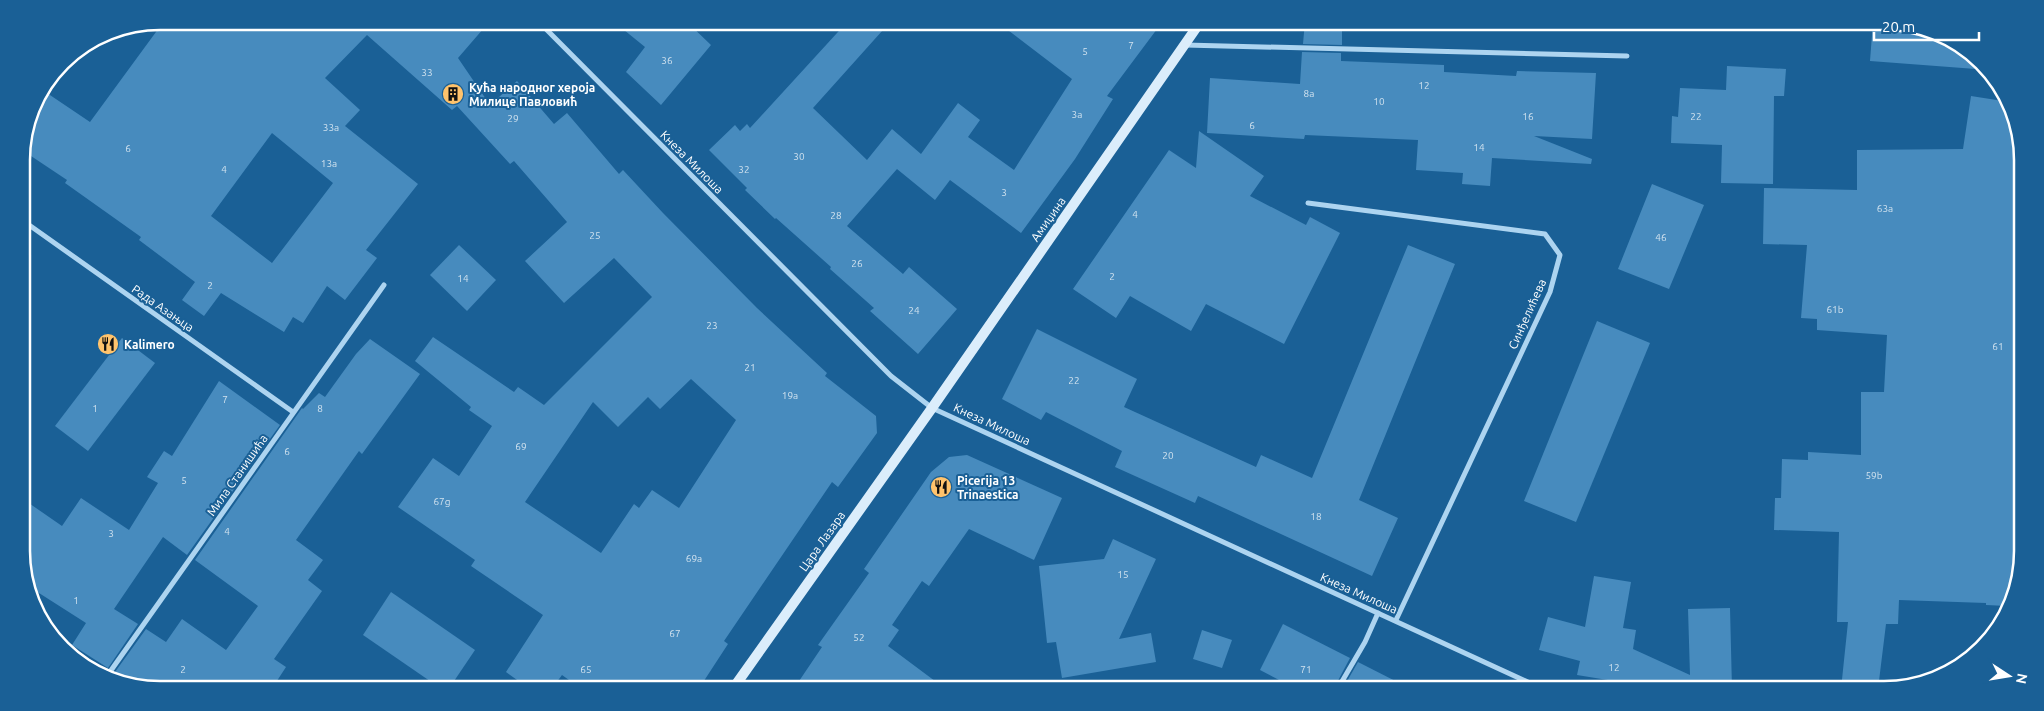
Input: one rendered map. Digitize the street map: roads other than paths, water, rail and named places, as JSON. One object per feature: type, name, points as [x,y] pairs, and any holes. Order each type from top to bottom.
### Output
[{"type":"street","name":"Кнеза Милоша","points":[[547,30],[891,376],[932,408],[1525,681]]},
{"type":"street","name":"Амиџина","points":[[932,408],[1195,30]]},
{"type":"street","points":[[1185,44],[1627,56]]},
{"type":"street","name":"Синђелићева","points":[[1308,203],[1545,234],[1560,254],[1550,292],[1396,620]]},
{"type":"street","name":"Рада Азањца","points":[[30,226],[293,412]]},
{"type":"street","name":"Мила Станишића","points":[[110,671],[384,285]]},
{"type":"street","name":"Цара Лазара","points":[[738,681],[932,408]]},
{"type":"street","points":[[1342,681],[1365,642],[1378,613]]},
{"type":"place","name":"Кућа народног хероја Милице Павловић","points":[[453,94]]},
{"type":"place","name":"Kalimero","points":[[108,344]]},
{"type":"place","name":"Picerija 13 Trinaestica","points":[[941,487]]}]
